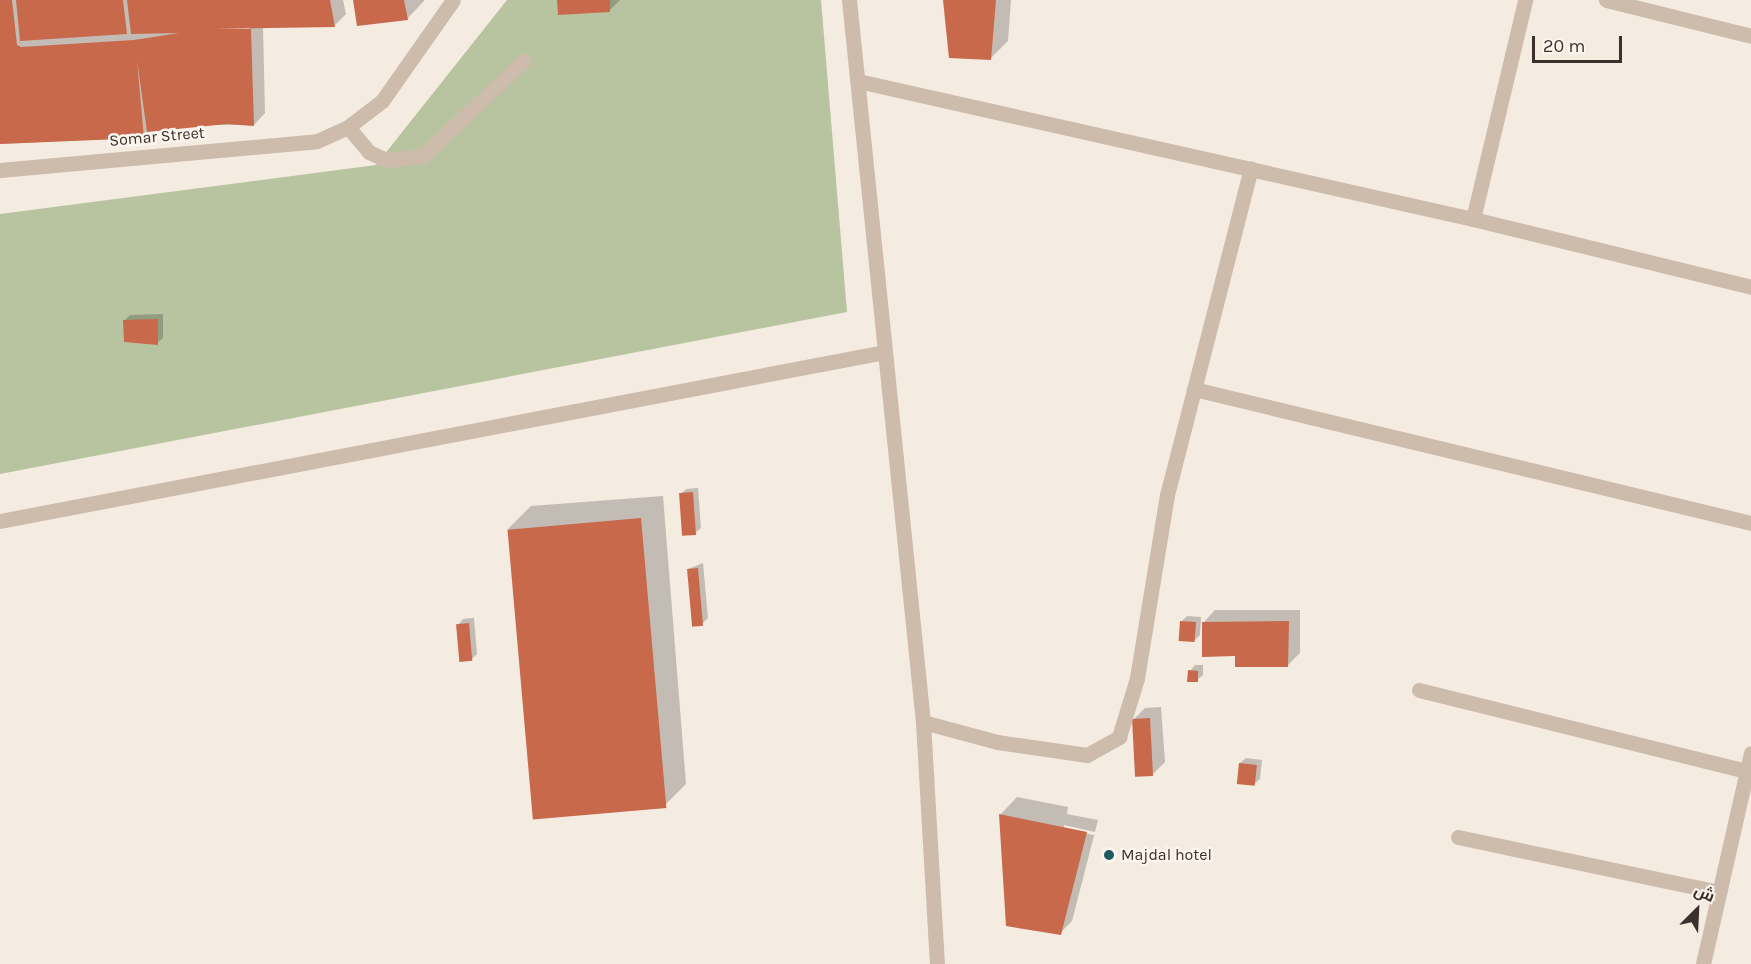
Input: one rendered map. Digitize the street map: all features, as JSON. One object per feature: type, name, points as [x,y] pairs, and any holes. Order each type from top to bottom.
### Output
[{"type":"street","name":"Somar Street","points":[[0,170],[317,141],[348,127],[382,101],[453,0]]},
{"type":"street","points":[[849,0],[923,722],[937,964]]},
{"type":"street","points":[[1473,219],[1525,0]]},
{"type":"street","points":[[1606,0],[1751,36]]},
{"type":"street","points":[[348,127],[369,152],[387,160],[423,156],[523,61]]},
{"type":"street","points":[[858,81],[1473,219],[1751,287]]},
{"type":"street","points":[[923,722],[997,742],[1087,755],[1119,737],[1137,678],[1167,495],[1251,169]]},
{"type":"street","points":[[0,521],[884,352]]},
{"type":"street","points":[[1194,389],[1751,523]]},
{"type":"street","points":[[1419,690],[1747,771]]},
{"type":"street","points":[[1703,964],[1751,753]]},
{"type":"street","points":[[1458,837],[1719,892]]},
{"type":"green space","points":[[507,0],[821,0],[847,312],[0,474],[0,214],[376,165]]},
{"type":"building","points":[[0,0],[12,0],[17,45],[21,47],[134,40],[179,33],[131,34],[127,0],[330,0],[335,27],[215,29],[251,29],[254,126],[227,124],[147,132],[137,60],[144,138],[0,144]]},
{"type":"building","points":[[16,0],[123,0],[127,34],[20,41]]},
{"type":"building","points":[[353,0],[404,0],[408,20],[357,26]]},
{"type":"building","points":[[557,0],[610,0],[610,12],[558,15]]},
{"type":"building","points":[[943,0],[996,0],[991,60],[949,58]]},
{"type":"building","points":[[158,319],[158,345],[124,342],[123,320]]},
{"type":"building","points":[[693,492],[696,535],[682,536],[679,493]]},
{"type":"building","points":[[641,518],[666,808],[533,820],[508,530]]},
{"type":"building","points":[[698,568],[703,626],[692,627],[687,569]]},
{"type":"building","points":[[1180,621],[1196,622],[1195,642],[1179,641]]},
{"type":"building","points":[[1289,621],[1288,667],[1235,667],[1235,656],[1202,657],[1202,622]]},
{"type":"building","points":[[469,623],[472,661],[459,662],[456,624]]},
{"type":"building","points":[[1188,670],[1198,671],[1198,682],[1187,682]]},
{"type":"building","points":[[1150,718],[1153,776],[1135,777],[1132,719]]},
{"type":"building","points":[[1239,763],[1257,765],[1255,786],[1237,784]]},
{"type":"building","points":[[999,814],[1087,832],[1061,935],[1006,926]]},
{"type":"place","name":"Majdal hotel","points":[[1109,855]]}]
